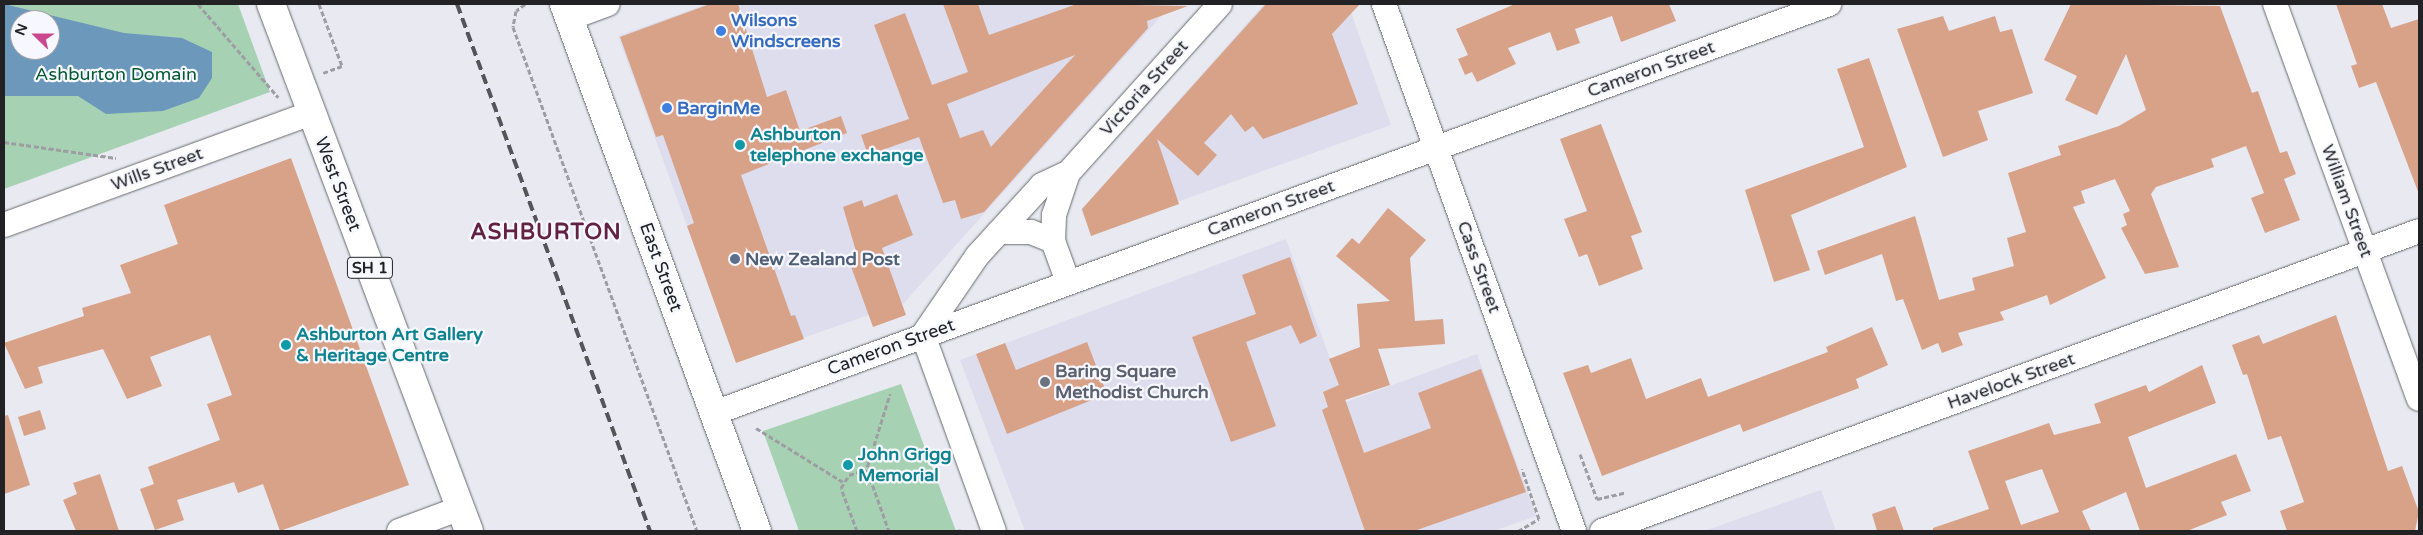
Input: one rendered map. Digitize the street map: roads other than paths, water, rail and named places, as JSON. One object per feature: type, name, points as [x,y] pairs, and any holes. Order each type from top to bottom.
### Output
[{"type":"main road","name":"West Street","points":[[271,4],[303,116],[465,520]]},
{"type":"main road","name":"East Street","points":[[567,11],[757,531]]},
{"type":"street","points":[[567,11],[608,4]]},
{"type":"street","name":"Victoria Street","points":[[923,335],[977,256],[1042,185],[1068,173],[1220,4]]},
{"type":"street","name":"Cass Street","points":[[1384,4],[1574,531]]},
{"type":"street","name":"Cameron Street","points":[[714,413],[1828,4]]},
{"type":"street","name":"William Street","points":[[2275,4],[2419,399]]},
{"type":"street","name":"Wills Street","points":[[4,225],[303,116]]},
{"type":"street","name":"Victoria Street","points":[[1068,173],[1054,215],[1053,241],[1068,282]]},
{"type":"street","name":"Havelock Street","points":[[1602,531],[2419,231]]},
{"type":"street","points":[[999,232],[1031,232],[1053,241]]},
{"type":"street","points":[[923,335],[994,531]]},
{"type":"street","points":[[399,531],[465,520]]},
{"type":"water","points":[[4,4],[29,10],[10,10],[10,60],[60,60],[60,18],[124,33],[182,38],[212,52],[212,78],[199,98],[163,111],[106,114],[78,96],[4,96]]},
{"type":"railway","points":[[457,4],[650,531]]},
{"type":"place","name":"Wilsons Windscreens","points":[[721,31]]},
{"type":"place","name":"BarginMe","points":[[667,108]]},
{"type":"place","name":"Ashburton telephone exchange","points":[[740,145]]},
{"type":"place","name":"New Zealand Post","points":[[735,259]]},
{"type":"place","name":"Ashburton Art Gallery & Heritage Centre","points":[[286,345]]},
{"type":"place","name":"Baring Square Methodist Church","points":[[1045,382]]},
{"type":"place","name":"John Grigg Memorial","points":[[848,465]]},
{"type":"district","name":"ASHBURTON","points":[[546,233]]},
{"type":"park label","name":"Ashburton Domain","points":[[116,74]]}]
